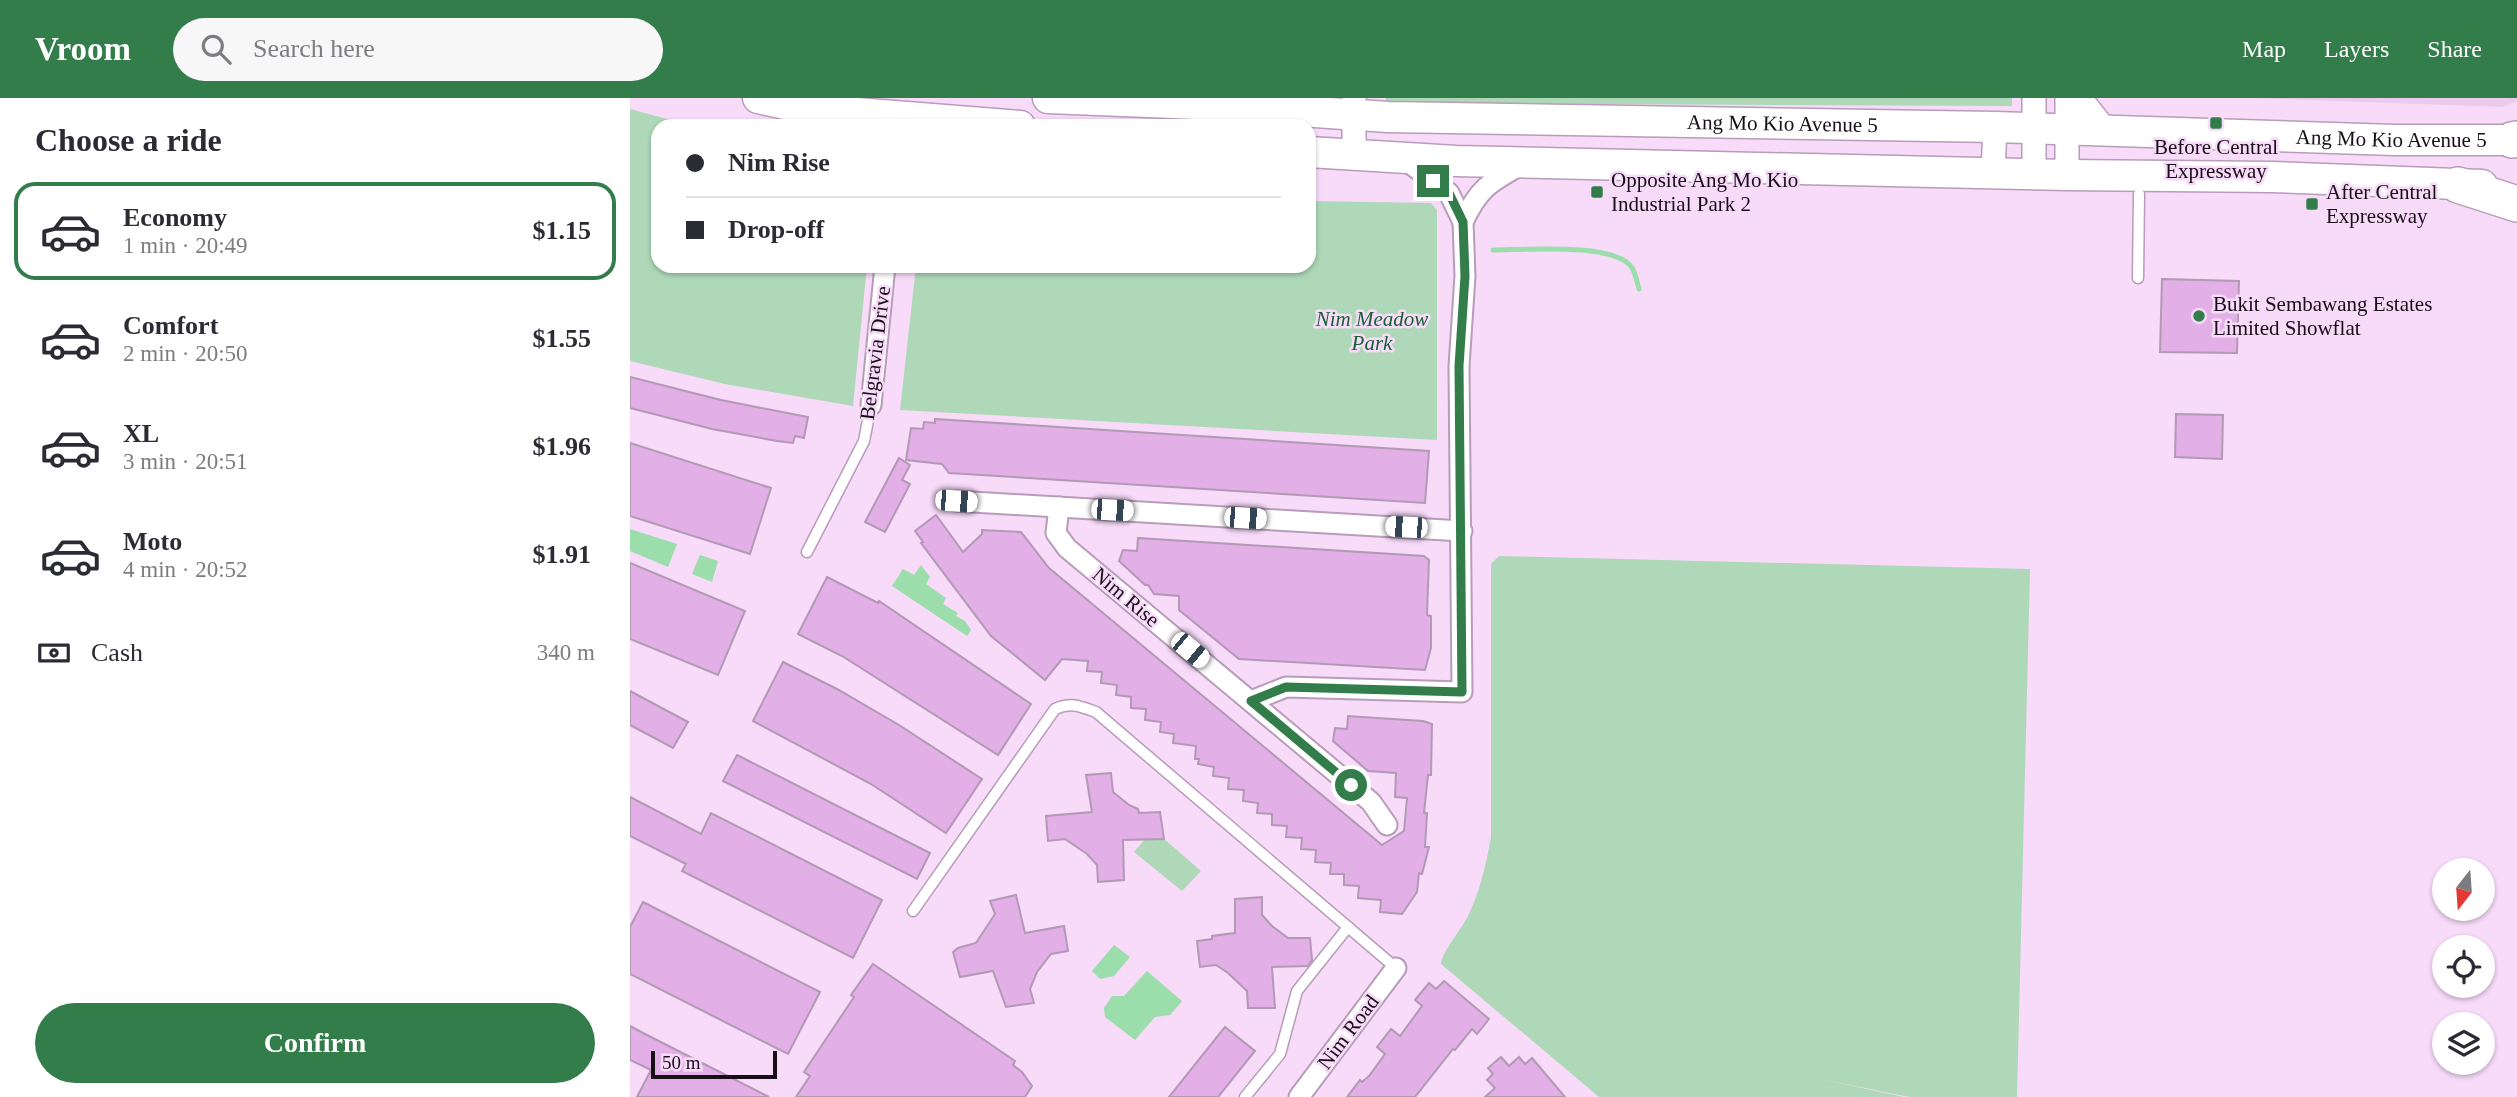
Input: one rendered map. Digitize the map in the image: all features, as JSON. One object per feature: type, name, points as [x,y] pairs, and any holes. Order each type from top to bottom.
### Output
[{"type":"highway","points":[[2458,185],[2517,204]]},
{"type":"main road","points":[[758,98],[807,109],[884,119]]},
{"type":"main road","name":"Ang Mo Kio Avenue 5","points":[[1048,98],[1197,109],[1354,107],[2107,132],[2395,140],[2515,140]]},
{"type":"main road","name":"Ang Mo Kio Avenue 5","points":[[1316,153],[1525,163],[2272,177],[2517,186]]},
{"type":"street","points":[[2034,98],[2034,173]]},
{"type":"street","points":[[2067,98],[2067,175]]},
{"type":"street","points":[[2080,98],[2107,132]]},
{"type":"street","points":[[1354,107],[1354,156]]},
{"type":"street","points":[[1993,172],[1995,127]]},
{"type":"street","points":[[1251,701],[1286,687],[1462,692],[1459,366],[1465,276],[1463,222],[1449,193],[1403,158]]},
{"type":"street","points":[[1463,222],[1475,198],[1492,181],[1525,163]]},
{"type":"street","name":"Belgravia Drive","points":[[870,405],[884,273]]},
{"type":"street","points":[[956,501],[1462,531]]},
{"type":"street","name":"Nim Rise","points":[[1059,507],[1056,533],[1068,548],[1371,802],[1387,825]]},
{"type":"street","name":"Nim Road","points":[[1299,1097],[1396,968]]},
{"type":"lane","points":[[2138,278],[2139,194]]},
{"type":"lane","name":"Belgravia Drive","points":[[807,552],[864,441],[870,405]]},
{"type":"lane","points":[[913,911],[1055,709],[1074,704],[1096,712],[1396,968]]},
{"type":"lane","points":[[1245,1097],[1280,1054],[1297,991],[1349,927]]},
{"type":"shaded area","points":[[2254,98],[2517,98],[2517,101],[2503,107]]},
{"type":"shaded area","points":[[630,529],[677,544],[668,567],[630,551]]},
{"type":"shaded area","points":[[700,555],[718,561],[712,582],[692,574]]},
{"type":"shaded area","points":[[921,565],[930,577],[926,584],[946,598],[943,604],[958,613],[956,616],[965,621],[971,630],[967,636],[892,586],[903,569],[914,575]]},
{"type":"shaded area","points":[[1114,945],[1130,957],[1114,976],[1100,979],[1092,971]]},
{"type":"shaded area","points":[[1147,971],[1182,1001],[1170,1015],[1155,1017],[1135,1040],[1105,1017],[1104,1008],[1112,996],[1124,996]]},
{"type":"green space","points":[[1386,98],[2012,98],[2012,106],[1386,103]]},
{"type":"green space","points":[[630,109],[667,119],[651,119],[651,273],[866,273],[853,406],[725,384],[630,361]]},
{"type":"green space","name":"Nim Meadow Park","points":[[1316,201],[1431,203],[1437,210],[1437,440],[900,410],[915,273],[1316,273]]},
{"type":"green space","points":[[1499,556],[2030,569],[2017,1097],[1909,1097],[1816,1078],[1904,1097],[1599,1097],[1441,964],[1472,907],[1491,837],[1491,564]]},
{"type":"green space","points":[[1145,839],[1164,839],[1201,871],[1182,891],[1134,852]]},
{"type":"building","name":"Bukit Sembawang Estates Limited Showflat","points":[[2162,279],[2239,281],[2237,353],[2160,352]]},
{"type":"building","points":[[630,377],[721,400],[808,417],[804,438],[795,436],[793,443],[777,441],[712,429],[630,408]]},
{"type":"building","points":[[2176,414],[2223,415],[2222,459],[2175,457]]},
{"type":"building","points":[[935,419],[1429,451],[1425,503],[949,473],[942,464],[906,460],[911,428],[923,429],[924,422],[935,423]]},
{"type":"building","points":[[630,443],[771,488],[750,554],[630,516]]},
{"type":"building","points":[[899,458],[910,465],[902,480],[910,484],[885,532],[865,522]]},
{"type":"building","points":[[936,515],[963,552],[982,534],[982,530],[1021,532],[1049,568],[1382,845],[1404,831],[1407,798],[1395,797],[1396,773],[1368,771],[1333,741],[1335,728],[1347,729],[1348,716],[1423,721],[1432,724],[1431,775],[1428,775],[1424,813],[1427,813],[1425,847],[1429,847],[1422,874],[1419,873],[1417,892],[1402,914],[1380,912],[1381,900],[1358,898],[1359,886],[1344,885],[1344,874],[1330,874],[1331,863],[1315,862],[1316,850],[1301,849],[1302,838],[1286,837],[1287,826],[1272,825],[1272,814],[1257,813],[1258,803],[1243,801],[1244,790],[1228,789],[1229,778],[1213,776],[1214,767],[1198,764],[1199,759],[1195,759],[1196,746],[1173,743],[1174,734],[1160,732],[1161,722],[1145,720],[1146,709],[1131,708],[1131,697],[1116,695],[1117,685],[1101,683],[1102,672],[1087,671],[1088,661],[1062,659],[1045,680],[991,636],[921,543],[923,542],[915,531]]},
{"type":"building","points":[[1138,538],[1424,556],[1429,560],[1427,615],[1431,616],[1431,648],[1425,670],[1239,659],[1179,610],[1179,596],[1154,594],[1148,585],[1119,561],[1123,550],[1137,551]]},
{"type":"building","points":[[630,563],[745,611],[718,675],[630,639]]},
{"type":"building","points":[[827,577],[878,603],[879,601],[1031,704],[998,755],[842,656],[798,634]]},
{"type":"building","points":[[783,662],[899,725],[982,779],[946,833],[871,784],[753,721]]},
{"type":"building","points":[[630,691],[688,722],[673,748],[630,725]]},
{"type":"building","points":[[737,755],[930,853],[917,879],[723,781]]},
{"type":"building","points":[[1111,773],[1113,792],[1138,809],[1139,813],[1160,812],[1164,839],[1123,840],[1124,880],[1098,882],[1097,865],[1087,854],[1065,839],[1048,841],[1046,816],[1092,812],[1086,775]]},
{"type":"building","points":[[630,797],[701,834],[711,813],[882,900],[853,958],[682,871],[686,864],[630,836]]},
{"type":"building","points":[[1016,895],[1025,933],[1064,926],[1068,951],[1051,954],[1037,972],[1030,989],[1034,1003],[1006,1007],[993,971],[960,977],[953,952],[976,943],[995,914],[990,901]]},
{"type":"building","points":[[1262,897],[1262,915],[1272,926],[1288,938],[1310,938],[1312,960],[1308,966],[1272,967],[1275,1008],[1248,1008],[1247,991],[1228,973],[1216,965],[1200,967],[1197,941],[1235,933],[1235,899]]},
{"type":"building","points":[[643,902],[820,992],[788,1054],[630,974],[630,927]]},
{"type":"building","points":[[873,964],[1015,1061],[1013,1065],[1032,1086],[1025,1097],[796,1097],[810,1076],[804,1072]]},
{"type":"building","points":[[1444,981],[1489,1019],[1477,1034],[1472,1029],[1415,1097],[1347,1097],[1360,1080],[1362,1082],[1369,1076],[1385,1054],[1377,1047],[1391,1029],[1400,1036],[1422,1006],[1415,1000],[1429,983],[1436,989]]},
{"type":"building","points":[[630,1026],[769,1097],[637,1097],[651,1070],[630,1060]]},
{"type":"building","points":[[1225,1027],[1255,1051],[1218,1097],[1169,1097]]},
{"type":"building","points":[[1501,1057],[1509,1066],[1519,1057],[1525,1064],[1532,1058],[1565,1097],[1485,1097],[1495,1088],[1487,1080],[1493,1074],[1488,1068]]},
{"type":"waterway","points":[[1493,250],[1568,249],[1608,254],[1623,260],[1632,268],[1639,289]]},
{"type":"place","name":"Before Central Expressway","points":[[2216,123]]},
{"type":"place","name":"Opposite Ang Mo Kio Industrial Park 2","points":[[1597,192]]},
{"type":"place","name":"After Central Expressway","points":[[2312,204]]},
{"type":"place","name":"Bukit Sembawang Estates Limited Showflat","points":[[2199,316]]},
{"type":"route","points":[[1351,785],[1251,701],[1286,687],[1462,692],[1459,366],[1465,276],[1463,222],[1449,193],[1433,181]]}]
